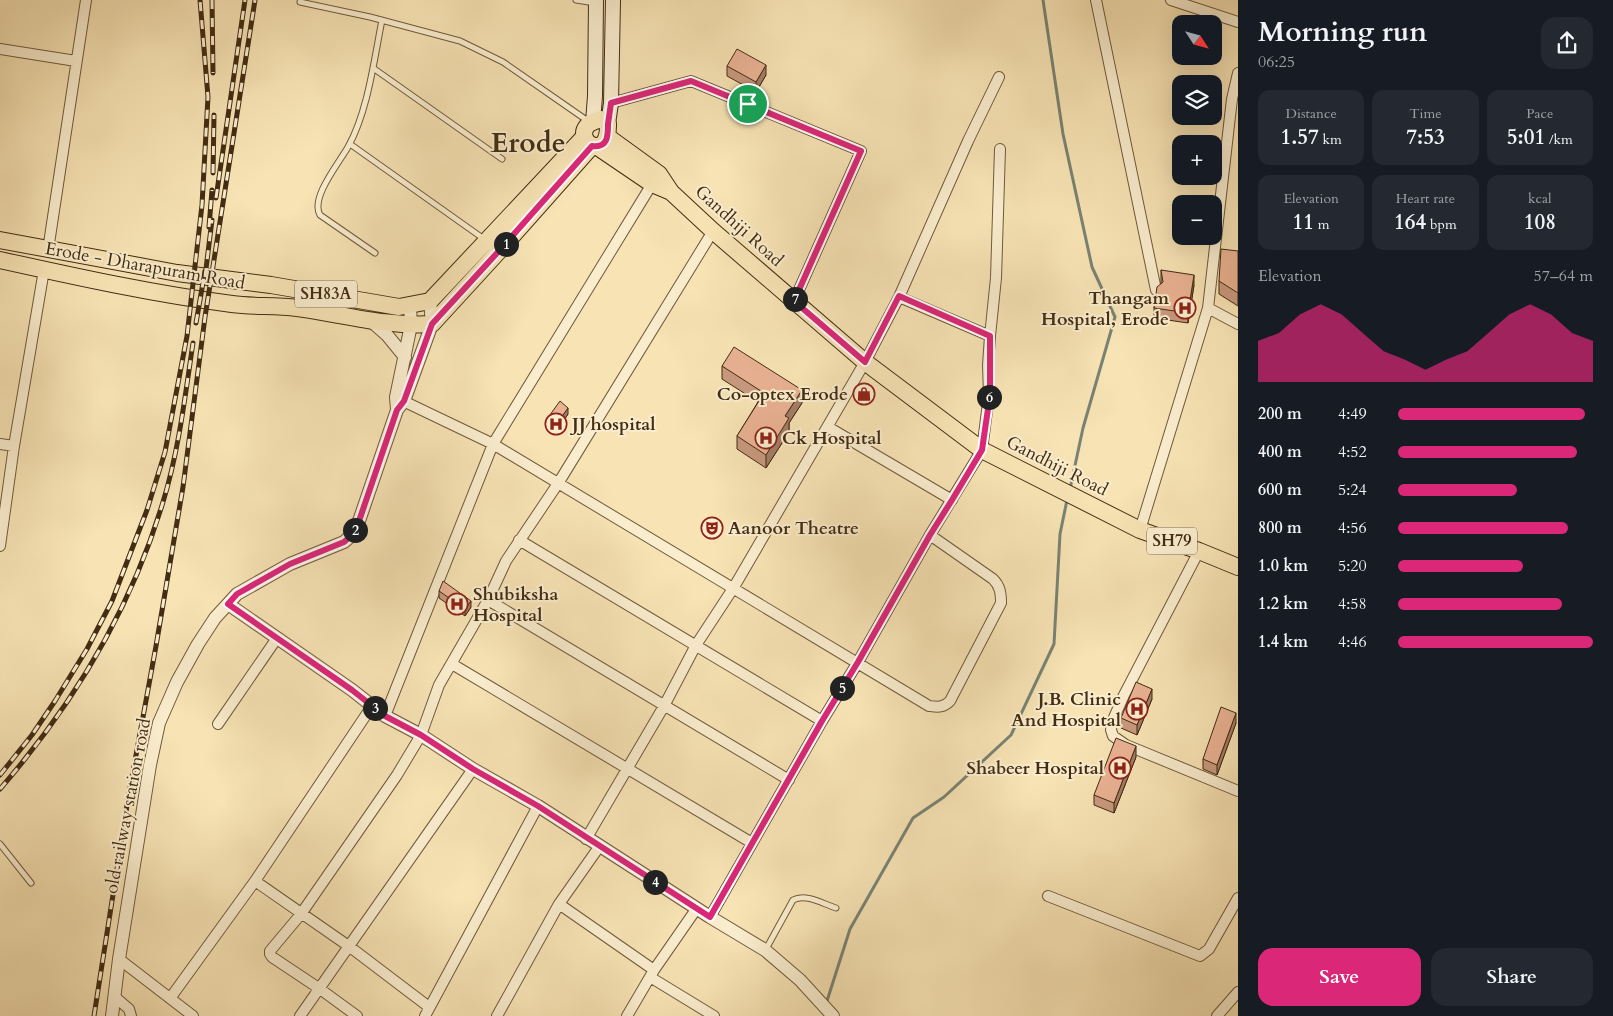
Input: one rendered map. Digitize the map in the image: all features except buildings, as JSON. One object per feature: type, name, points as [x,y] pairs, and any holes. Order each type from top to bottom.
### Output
[{"type":"main road","points":[[432,324],[498,252],[596,133],[611,103],[613,0]]},
{"type":"main road","points":[[430,301],[596,133],[596,2]]},
{"type":"main road","name":"Gandhiji Road","points":[[596,133],[652,184],[672,192]]},
{"type":"main road","name":"Gandhiji Road","points":[[596,133],[659,174],[672,192],[713,231],[865,362],[987,453],[1140,530],[1238,567]]},
{"type":"main road","name":"Erode - Dharapuram Road","points":[[0,240],[177,273],[271,285],[399,307],[430,301]]},
{"type":"main road","name":"Erode - Dharapuram Road","points":[[0,260],[172,295],[234,304],[295,308],[371,321],[412,325],[432,324]]},
{"type":"street","points":[[48,250],[86,0]]},
{"type":"street","points":[[1096,0],[1156,290]]},
{"type":"street","points":[[1171,0],[1238,22]]},
{"type":"street","points":[[0,49],[76,61]]},
{"type":"street","points":[[1140,530],[1208,308],[1232,100],[1238,73]]},
{"type":"street","points":[[586,838],[664,706],[696,646],[734,587],[865,362],[899,296],[968,141],[999,77]]},
{"type":"street","points":[[611,103],[691,81],[861,151],[794,301]]},
{"type":"street","points":[[710,917],[930,535],[952,500],[987,453],[990,395],[990,336],[996,278],[1000,148]]},
{"type":"street","points":[[385,716],[493,444],[652,184]]},
{"type":"street","points":[[357,1016],[270,954],[272,947],[301,914],[397,776],[421,735],[439,685],[488,600],[506,561],[559,482],[713,231]]},
{"type":"street","points":[[0,546],[14,446],[44,270]]},
{"type":"street","points":[[899,296],[990,336]]},
{"type":"street","points":[[399,403],[432,324],[430,301]]},
{"type":"street","points":[[399,403],[405,356],[412,325],[410,306]]},
{"type":"street","points":[[1208,308],[1238,324]]},
{"type":"street","points":[[371,321],[387,335],[405,356]]},
{"type":"street","points":[[399,403],[493,444],[930,706],[944,707],[950,701],[1001,603],[1000,590],[998,584],[988,575],[930,535]]},
{"type":"street","name":"old railway station road","points":[[112,1016],[119,959],[150,765],[159,723],[176,682],[215,618],[237,594],[290,564],[344,542],[352,535],[359,521],[399,403]]},
{"type":"street","points":[[828,427],[952,500]]},
{"type":"street","points":[[0,444],[14,446]]},
{"type":"street","points":[[519,540],[822,721]]},
{"type":"street","points":[[1199,551],[1124,695],[1112,722],[1111,730],[1113,736],[1126,745],[1238,791]]},
{"type":"street","points":[[488,600],[789,780]]},
{"type":"street","points":[[228,604],[352,690],[385,716],[421,735],[473,769],[538,806],[599,847],[765,950],[800,980],[833,1016]]},
{"type":"street","points":[[218,724],[277,638]]},
{"type":"street","points":[[452,664],[752,843]]},
{"type":"street","points":[[170,997],[255,880],[372,706]]},
{"type":"street","points":[[300,1016],[473,769]]},
{"type":"street","points":[[255,880],[350,947],[427,1012],[538,806]]},
{"type":"street","points":[[497,1016],[559,904],[599,847]]},
{"type":"street","points":[[1048,896],[1200,956],[1209,949],[1238,898]]},
{"type":"street","points":[[559,904],[714,1016]]},
{"type":"street","points":[[627,1016],[652,973],[697,908]]},
{"type":"street","points":[[119,959],[193,1016]]},
{"type":"street","points":[[1218,1016],[1238,992]]},
{"type":"street","points":[[115,997],[128,1009],[132,1016]]},
{"type":"lane","points":[[576,0],[596,2]]},
{"type":"lane","points":[[300,2],[382,20],[451,38],[484,52],[503,62],[596,133]]},
{"type":"lane","points":[[375,253],[325,219],[318,211],[318,201],[326,183],[350,144],[365,102],[382,20]]},
{"type":"lane","points":[[373,68],[502,159]]},
{"type":"lane","points":[[350,144],[487,242]]},
{"type":"lane","points":[[0,844],[31,883]]},
{"type":"lane","points":[[765,950],[793,900],[798,897],[808,898],[836,908]]},
{"type":"waterway","points":[[1043,0],[1063,134],[1092,267],[1115,317],[1083,428],[1070,489]]},
{"type":"waterway","points":[[826,1004],[850,929],[913,818],[944,797],[1011,735],[1054,644],[1060,534],[1067,500]]},
{"type":"railway","points":[[0,775],[32,735],[55,701],[87,649],[112,601],[147,510],[165,452],[187,336],[202,205],[208,97],[200,0]]},
{"type":"railway","points":[[212,0],[213,73]]},
{"type":"railway","points":[[216,198],[245,0]]},
{"type":"railway","points":[[94,1016],[128,799],[183,487],[205,317],[255,0]]},
{"type":"railway","points":[[213,173],[214,115]]},
{"type":"railway","points":[[209,227],[212,190]]},
{"type":"railway","points":[[205,277],[212,220]]},
{"type":"railway","points":[[196,323],[205,271]]},
{"type":"railway","points":[[0,789],[52,724],[75,689],[117,618],[134,580],[150,542],[169,482],[181,423],[193,343]]},
{"type":"place","name":"Thangam Hospital, Erode","points":[[1185,308]]},
{"type":"place","name":"Co-optex Erode","points":[[864,394]]},
{"type":"place","name":"JJ hospital","points":[[556,424]]},
{"type":"place","name":"Ck Hospital","points":[[766,438]]},
{"type":"place","name":"Aanoor Theatre","points":[[712,528]]},
{"type":"place","name":"Shubiksha Hospital","points":[[457,604]]},
{"type":"place","name":"J.B. Clinic And Hospital","points":[[1137,709]]},
{"type":"place","name":"Shabeer Hospital","points":[[1120,768]]},
{"type":"district","name":"Erode","points":[[528,143]]},
{"type":"route","points":[[691,81],[748,104],[861,151],[794,301],[865,362],[899,296],[990,336],[988,364],[990,395],[982,450],[930,535],[710,917],[538,806],[473,769],[421,735],[385,716],[352,690],[228,604],[237,594],[290,564],[344,542],[352,535],[359,521],[397,410],[404,401],[432,324],[592,146],[604,144],[608,137],[611,103],[691,81]]}]
